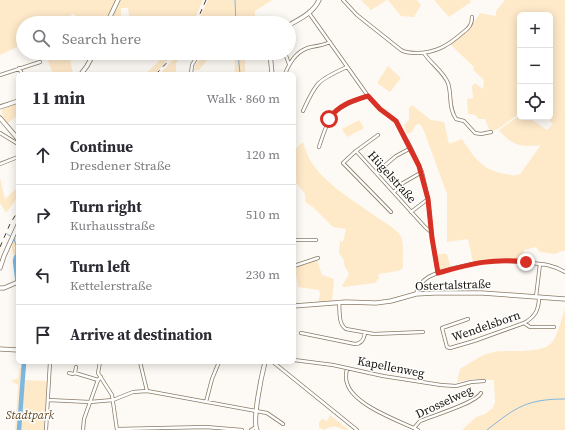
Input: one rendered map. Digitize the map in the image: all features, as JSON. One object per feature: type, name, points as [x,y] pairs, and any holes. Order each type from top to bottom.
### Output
[{"type":"main road","points":[[110,16],[118,0]]},
{"type":"main road","points":[[296,21],[309,13],[316,6],[319,0]]},
{"type":"main road","points":[[82,72],[91,60]]},
{"type":"main road","points":[[271,60],[272,72]]},
{"type":"main road","points":[[0,108],[16,102]]},
{"type":"main road","points":[[0,118],[16,137]]},
{"type":"main road","points":[[0,268],[16,230]]},
{"type":"main road","points":[[0,288],[4,288],[16,282]]},
{"type":"main road","name":"Ostertalstraße","points":[[296,306],[339,302],[384,302],[416,294],[482,293],[565,300]]},
{"type":"main road","points":[[0,350],[16,350]]},
{"type":"main road","points":[[257,429],[256,411],[265,364]]},
{"type":"street","points":[[343,0],[356,15],[401,50],[408,53],[424,53],[436,50],[448,44],[470,26],[472,18]]},
{"type":"street","points":[[309,13],[368,96],[380,109],[396,121],[411,148],[422,172],[428,199],[431,232],[438,273]]},
{"type":"street","points":[[296,55],[303,50],[330,42]]},
{"type":"street","points":[[424,53],[446,79],[450,90],[450,105],[456,119],[464,121],[475,134],[491,132]]},
{"type":"street","points":[[192,72],[195,60]]},
{"type":"street","points":[[288,60],[289,64]]},
{"type":"street","points":[[286,72],[292,60]]},
{"type":"street","points":[[0,75],[40,62]]},
{"type":"street","points":[[303,111],[314,87],[329,75],[347,67]]},
{"type":"street","points":[[19,68],[21,72]]},
{"type":"street","points":[[318,147],[327,123],[336,110],[351,102],[368,96]]},
{"type":"street","points":[[0,133],[16,143]]},
{"type":"street","points":[[378,135],[342,163],[391,212]]},
{"type":"street","points":[[376,172],[396,156],[411,148]]},
{"type":"street","name":"Hügelstraße","points":[[356,151],[431,232]]},
{"type":"street","points":[[0,164],[16,158]]},
{"type":"street","points":[[394,192],[403,183],[422,172]]},
{"type":"street","points":[[411,212],[428,199]]},
{"type":"street","points":[[296,240],[316,240]]},
{"type":"street","points":[[296,265],[318,258]]},
{"type":"street","points":[[416,294],[425,279],[430,275],[491,260],[540,264],[552,266],[565,272]]},
{"type":"street","name":"Wendelsborn","points":[[468,319],[442,328],[447,347],[450,348],[474,341],[524,323],[530,319],[536,313],[540,264]]},
{"type":"street","points":[[339,302],[341,323],[346,329],[365,333],[388,334],[423,332]]},
{"type":"street","points":[[524,323],[530,327],[554,327]]},
{"type":"street","points":[[301,333],[355,344],[363,340],[365,333]]},
{"type":"street","name":"Kapellenweg","points":[[296,360],[441,385],[456,386],[471,382],[484,381]]},
{"type":"street","points":[[46,430],[50,364]]},
{"type":"street","points":[[100,364],[98,371],[110,390],[113,400],[117,430],[206,427],[242,430]]},
{"type":"street","points":[[140,364],[147,391]]},
{"type":"street","points":[[206,402],[212,379],[218,364]]},
{"type":"street","points":[[277,364],[357,430]]},
{"type":"street","points":[[75,373],[76,367]]},
{"type":"street","points":[[347,368],[346,382],[359,399],[377,411],[418,430]]},
{"type":"street","points":[[69,373],[75,373],[98,380]]},
{"type":"street","points":[[83,430],[84,418],[98,380],[101,377]]},
{"type":"street","points":[[48,400],[90,402],[113,400],[133,392],[147,391],[267,413],[283,424]]},
{"type":"street","name":"Drosselweg","points":[[414,428],[420,421],[468,403],[478,397],[481,393]]},
{"type":"street","points":[[251,430],[257,429]]},
{"type":"green space","points":[[0,0],[203,0],[196,16],[129,16],[128,8],[121,8],[121,16],[76,16],[74,14],[71,16],[16,16],[16,47],[0,55]]},
{"type":"green space","points":[[208,0],[272,0],[255,11],[255,16],[200,16]]},
{"type":"green space","points":[[361,0],[387,0],[371,10]]},
{"type":"green space","points":[[388,0],[417,0],[421,5],[414,17],[401,16]]},
{"type":"green space","points":[[434,0],[470,0],[471,2],[449,17]]},
{"type":"green space","points":[[505,0],[565,0],[565,251],[555,254],[540,252],[536,247],[524,250],[523,260],[499,258],[473,262],[468,239],[447,242],[447,194],[424,131],[420,124],[416,125],[412,132],[407,134],[404,125],[409,120],[409,108],[412,105],[431,120],[444,122],[449,144],[462,139],[475,158],[491,170],[512,175],[521,173],[540,146],[527,146],[515,143],[505,137],[499,130],[517,117],[517,120],[532,120],[547,130],[553,124],[548,120],[553,120],[553,12],[517,12],[517,115],[498,129],[490,131],[485,119],[478,119],[476,115],[468,114],[467,99],[473,98],[472,86],[475,83],[483,89],[484,80],[473,70],[474,67],[451,45],[471,27],[480,13],[496,16],[496,11]]},
{"type":"green space","points":[[48,60],[70,60],[73,72],[52,72]]},
{"type":"green space","points":[[168,60],[157,72],[147,72],[159,61]]},
{"type":"green space","points":[[173,60],[178,60],[176,63],[176,72],[162,72]]},
{"type":"green space","points":[[199,60],[207,60],[199,70],[194,70]]},
{"type":"green space","points":[[234,60],[245,60],[245,72],[235,72]]},
{"type":"green space","points":[[388,66],[401,78],[390,92],[377,83]]},
{"type":"green space","points":[[16,104],[16,117],[8,123],[2,114],[2,110]]},
{"type":"green space","points":[[359,120],[364,128],[347,137],[342,129]]},
{"type":"green space","points":[[303,142],[310,160],[316,169],[332,185],[396,230],[402,238],[403,268],[398,271],[378,274],[379,278],[375,283],[342,286],[349,274],[344,264],[344,260],[339,253],[340,241],[343,242],[346,229],[333,227],[314,208],[305,202],[305,194],[296,183],[296,148]]},
{"type":"green space","points":[[0,178],[5,199],[16,189],[16,200],[6,213],[0,203]]},
{"type":"green space","points":[[16,234],[16,258],[12,251]]},
{"type":"green space","points":[[436,254],[447,254],[451,268],[441,271],[439,269]]},
{"type":"green space","points":[[317,260],[322,275],[334,279],[332,301],[318,302],[320,295],[319,290],[298,287],[296,268]]},
{"type":"green space","points":[[565,309],[565,430],[462,430],[476,417],[485,414],[493,408],[495,402],[494,380],[473,379],[457,382],[460,369],[487,354],[494,352],[532,350],[548,346],[555,337]]},
{"type":"green space","name":"Stadtpark","points":[[19,368],[23,369],[22,386],[24,386],[24,380],[47,381],[44,430],[15,430],[18,385],[11,381],[18,378]]},
{"type":"green space","points":[[330,415],[349,430],[335,426],[323,430],[319,427],[319,422],[322,419],[327,421]]},
{"type":"waterway","points":[[235,0],[236,16]]},
{"type":"waterway","points":[[239,60],[240,72]]},
{"type":"waterway","points":[[7,234],[12,237]]},
{"type":"waterway","points":[[14,239],[16,245]]},
{"type":"waterway","points":[[16,245],[16,257]]},
{"type":"waterway","points":[[16,257],[16,269]]},
{"type":"waterway","points":[[19,430],[24,364]]},
{"type":"waterway","points":[[487,430],[506,415],[523,406],[552,399],[565,399]]},
{"type":"railway","points":[[199,16],[206,0]]},
{"type":"railway","points":[[158,72],[169,60]]},
{"type":"railway","points":[[0,247],[16,214]]},
{"type":"route","points":[[329,119],[336,110],[343,105],[368,96],[380,109],[396,121],[422,172],[430,210],[432,238],[438,273],[491,260],[526,262]]}]
